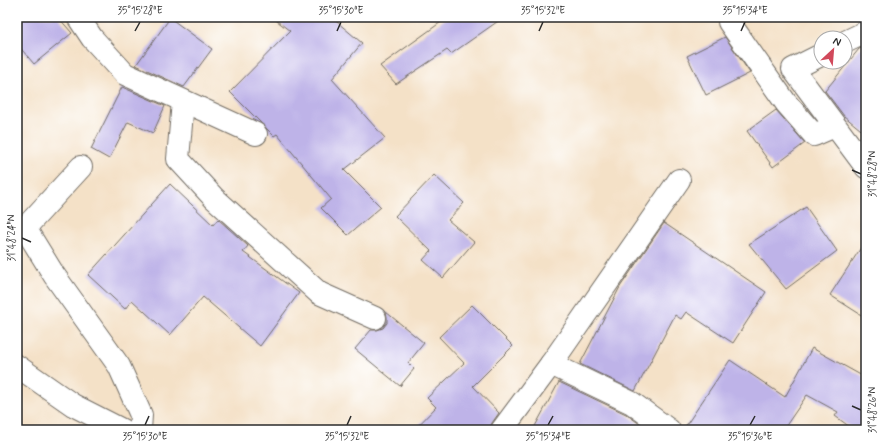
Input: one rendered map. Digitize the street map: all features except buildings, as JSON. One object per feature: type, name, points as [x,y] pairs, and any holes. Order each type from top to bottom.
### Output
[{"type":"street","points":[[78,17],[92,38],[125,74],[256,134]]},
{"type":"street","points":[[734,17],[729,22],[786,103],[814,135],[835,126]]},
{"type":"street","points":[[853,38],[866,32]]},
{"type":"street","points":[[813,59],[793,69],[866,167]]},
{"type":"street","points":[[183,101],[178,159],[214,198],[319,293],[375,318]]},
{"type":"street","points":[[82,167],[25,228],[54,275],[119,366],[141,415],[140,430]]},
{"type":"street","points":[[502,430],[551,364],[679,180]]},
{"type":"street","points":[[551,364],[632,403],[669,430]]},
{"type":"street","points":[[17,366],[73,405],[122,430]]}]
